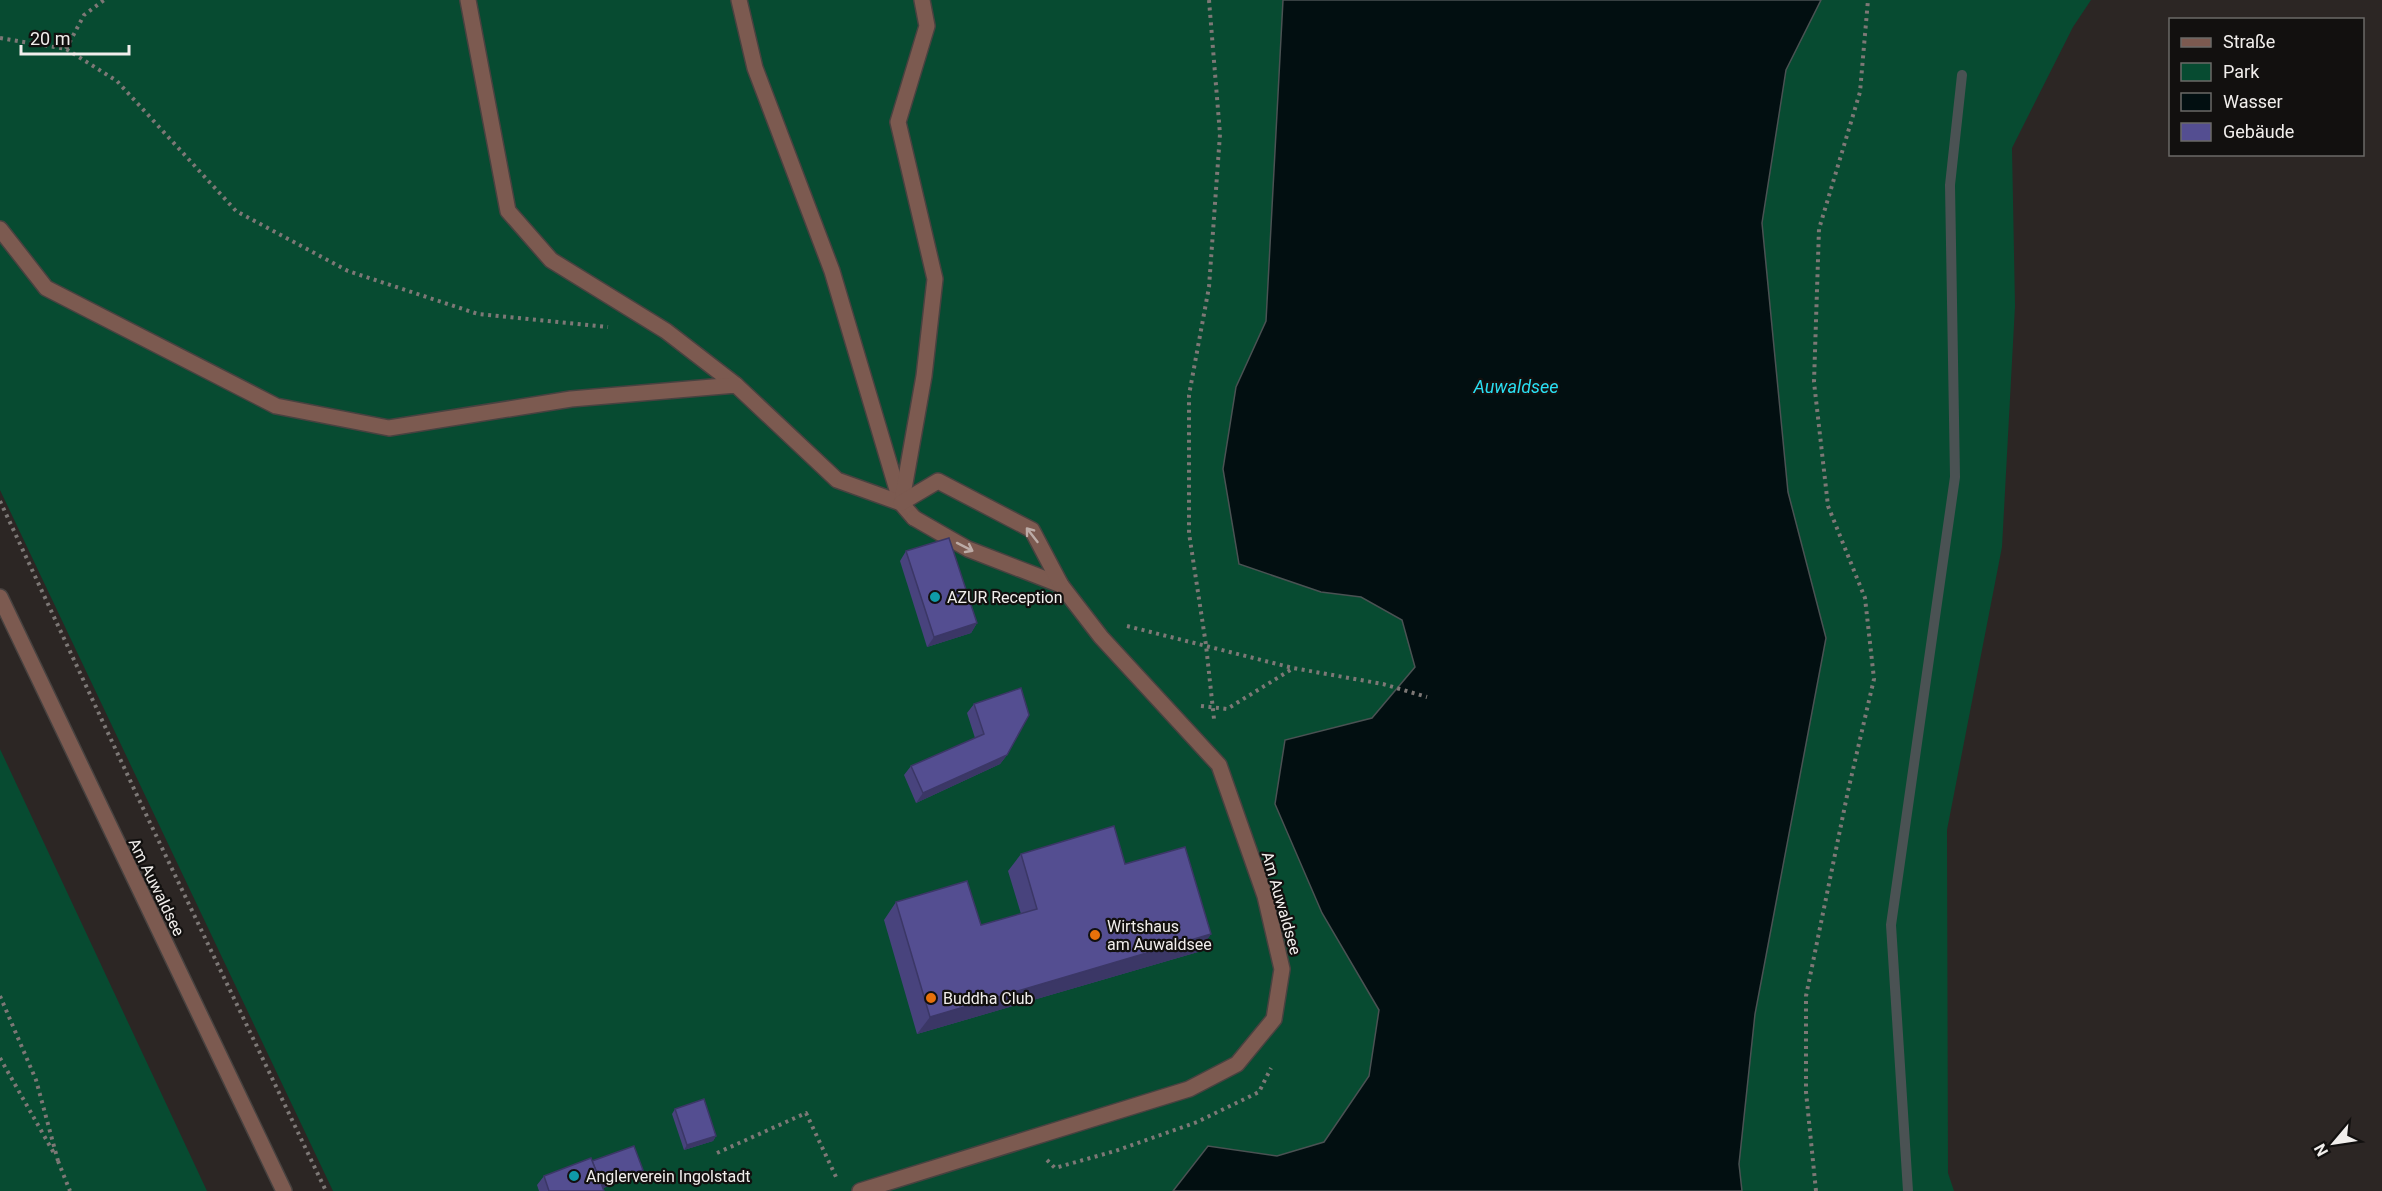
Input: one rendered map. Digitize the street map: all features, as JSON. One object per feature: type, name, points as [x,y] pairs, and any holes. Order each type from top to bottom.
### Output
[{"type":"street","points":[[468,0],[508,211],[551,260],[666,331],[736,385],[837,480],[902,503]]},
{"type":"street","points":[[739,0],[755,68],[832,271],[902,503],[914,518],[968,549],[1062,585]]},
{"type":"street","points":[[902,503],[924,376],[935,279],[898,122],[927,26],[922,0]]},
{"type":"street","points":[[0,229],[46,288],[276,406],[389,428],[571,399],[736,385]]},
{"type":"street","name":"Am Auwaldsee","points":[[860,1191],[1189,1089],[1237,1064],[1274,1019],[1282,969],[1264,896],[1219,765],[1101,637],[1062,585],[1032,530],[938,481],[902,503]]},
{"type":"street","name":"Am Auwaldsee","points":[[0,597],[284,1191]]},
{"type":"path","points":[[66,49],[84,15],[104,0]]},
{"type":"path","points":[[1209,0],[1220,134],[1209,287],[1189,395],[1189,533],[1206,645],[1214,720]]},
{"type":"path","points":[[1816,1191],[1806,1092],[1806,996],[1848,791],[1874,679],[1865,598],[1828,506],[1814,382],[1819,229],[1860,92],[1868,0]]},
{"type":"path","points":[[0,38],[66,49],[117,81],[236,211],[348,271],[478,314],[566,325],[610,327]]},
{"type":"path","points":[[0,501],[142,806],[326,1191]]},
{"type":"path","points":[[1101,637],[1116,623],[1293,668],[1383,684],[1426,697]]},
{"type":"path","points":[[1157,697],[1227,709],[1293,668]]},
{"type":"path","points":[[0,996],[36,1080],[58,1161],[70,1191]]},
{"type":"path","points":[[0,1058],[58,1161]]},
{"type":"path","points":[[717,1153],[806,1113],[838,1181]]},
{"type":"green space","points":[[0,0],[1283,0],[1266,321],[1236,387],[1321,592],[1361,597],[1402,620],[1415,667],[1372,718],[1285,740],[1275,804],[1322,913],[1379,1010],[1369,1076],[1324,1142],[1277,1156],[1208,1146],[1173,1191],[333,1191],[0,490]]},
{"type":"green space","points":[[1821,0],[2091,0],[2073,27],[2012,148],[2015,306],[2002,547],[1947,830],[1948,1173],[1954,1191],[1742,1191],[1739,1164],[1755,1014],[1826,638],[1788,492],[1762,223],[1786,70]]},
{"type":"green space","points":[[0,749],[207,1191],[0,1191]]},
{"type":"water","name":"Auwaldsee","points":[[1283,0],[1821,0],[1786,70],[1762,223],[1788,492],[1826,638],[1755,1014],[1739,1164],[1742,1191],[1173,1191],[1208,1146],[1277,1156],[1324,1142],[1369,1076],[1379,1010],[1322,913],[1275,804],[1285,740],[1372,718],[1415,667],[1402,620],[1361,597],[1321,592],[1239,564],[1223,469],[1236,387],[1266,321]]},
{"type":"building","name":"AZUR Reception","points":[[949,538],[977,623],[934,637],[906,551]]},
{"type":"building","points":[[1021,688],[1029,715],[1007,755],[923,793],[911,766],[984,734],[974,704]]},
{"type":"building","name":"Wirtshaus am Auwaldsee","points":[[1114,826],[1125,864],[1185,847],[1211,934],[930,1017],[896,902],[967,881],[981,925],[1037,909],[1021,854]]},
{"type":"building","points":[[704,1099],[716,1136],[687,1145],[675,1109]]},
{"type":"building","points":[[634,1146],[643,1170],[602,1185],[592,1161]]},
{"type":"building","points":[[591,1158],[604,1191],[549,1191],[544,1176]]},
{"type":"waterway","points":[[1908,1191],[1891,925],[1955,477],[1950,185],[1962,75]]},
{"type":"place","name":"AZUR Reception","points":[[935,597]]},
{"type":"place","name":"Wirtshaus am Auwaldsee","points":[[1095,935]]},
{"type":"place","name":"Buddha Club","points":[[931,998]]},
{"type":"place","name":"Anglerverein Ingolstadt","points":[[574,1176]]}]
